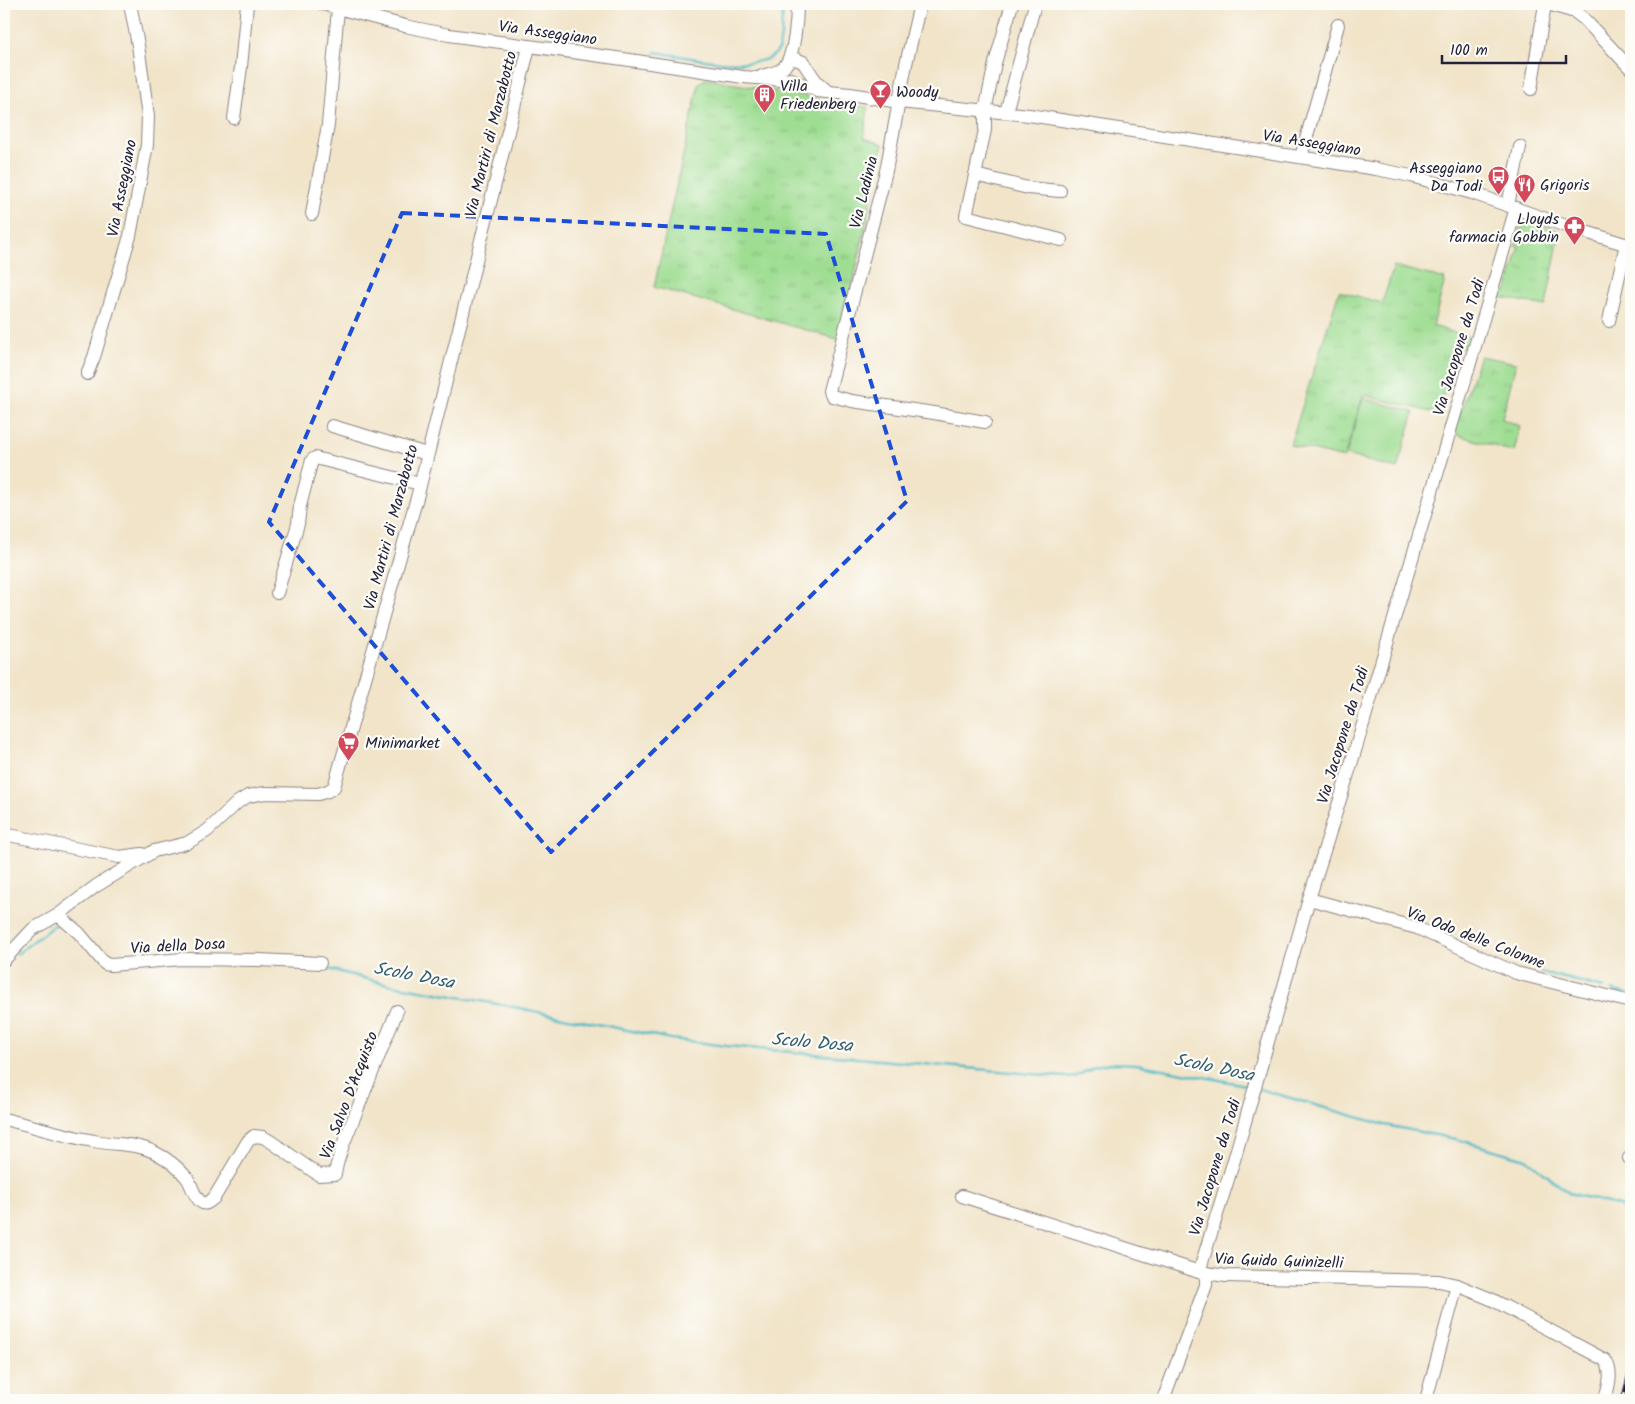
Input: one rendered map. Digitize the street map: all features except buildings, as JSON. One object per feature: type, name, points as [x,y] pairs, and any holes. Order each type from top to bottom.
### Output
[{"type":"street","name":"Via Asseggiano","points":[[87,374],[94,357],[130,236],[147,145],[148,116],[138,44],[130,4]]},
{"type":"street","points":[[234,118],[247,4]]},
{"type":"street","name":"Via Asseggiano","points":[[323,4],[432,32],[757,78],[793,79],[812,89],[828,92],[899,102],[1006,112],[1301,156],[1411,176],[1472,193],[1563,225],[1628,245],[1609,321]]},
{"type":"street","points":[[796,24],[804,64],[803,75],[793,79],[785,74],[796,24],[797,4]]},
{"type":"street","name":"Via Ladinia","points":[[920,4],[886,171],[828,392],[832,396],[852,401],[985,422]]},
{"type":"street","points":[[1012,4],[995,63],[985,111],[985,130],[966,216],[1061,240]]},
{"type":"street","points":[[1006,112],[1035,4]]},
{"type":"street","points":[[1531,89],[1547,4],[1575,12],[1584,19],[1631,69]]},
{"type":"street","points":[[312,214],[328,126],[338,8]]},
{"type":"street","points":[[1301,156],[1338,25]]},
{"type":"street","name":"Via Martiri di Marzabotto","points":[[125,863],[154,851],[187,843],[207,831],[238,802],[253,794],[284,792],[318,794],[334,787],[420,484],[529,46]]},
{"type":"street","points":[[757,78],[796,59],[804,64],[816,82],[828,92]]},
{"type":"street","name":"Via Jacopone da Todi","points":[[1163,1400],[1206,1285],[1202,1272],[1251,1099],[1309,899],[1355,751],[1512,207],[1520,147]]},
{"type":"street","points":[[975,175],[1028,188],[1060,192]]},
{"type":"street","points":[[332,426],[427,454]]},
{"type":"street","points":[[277,593],[298,524],[300,506],[312,460],[315,458],[420,484]]},
{"type":"street","points":[[4,834],[116,857],[125,863],[58,915],[33,930],[4,960]]},
{"type":"street","name":"Via Odo delle Colonne","points":[[1309,899],[1417,928],[1516,973],[1631,1002]]},
{"type":"street","name":"Via della Dosa","points":[[58,915],[80,933],[105,964],[182,959],[320,963]]},
{"type":"street","name":"Via Salvo D'Acquisto","points":[[4,1119],[70,1136],[141,1147],[155,1152],[187,1178],[196,1196],[205,1203],[214,1198],[248,1141],[254,1136],[263,1137],[270,1141],[319,1175],[336,1174],[336,1164],[397,1011]]},
{"type":"street","name":"Via Guido Guinizelli","points":[[962,1196],[1202,1272],[1226,1276],[1439,1281],[1457,1285],[1493,1300],[1601,1357],[1607,1363],[1610,1374],[1605,1400]]},
{"type":"street","points":[[1426,1400],[1457,1285]]},
{"type":"highlighted area","points":[[402,213],[826,234],[907,501],[551,852],[269,522]]},
{"type":"shaded area","points":[[1631,1349],[1631,1400],[1619,1400]]},
{"type":"green space","points":[[705,79],[868,107],[864,138],[883,144],[841,340],[654,287],[699,83]]},
{"type":"green space","points":[[1532,222],[1560,231],[1546,306],[1499,297],[1501,291],[1506,292],[1519,248],[1515,246],[1520,228]]},
{"type":"green space","points":[[1394,266],[1445,279],[1433,326],[1472,338],[1468,350],[1458,347],[1438,414],[1363,395],[1344,458],[1290,445],[1339,291],[1382,303]]},
{"type":"green space","points":[[1480,356],[1516,363],[1502,419],[1520,426],[1514,452],[1455,433],[1455,428]]},
{"type":"green space","points":[[1363,398],[1414,412],[1397,469],[1346,455]]},
{"type":"waterway","points":[[655,52],[701,60],[740,63],[756,62],[770,58],[778,50],[779,46],[783,4]]},
{"type":"waterway","name":"Scolo Dosa","points":[[17,954],[53,926],[59,925],[63,927]]},
{"type":"waterway","name":"Scolo Dosa","points":[[4,968],[8,963]]},
{"type":"waterway","name":"Scolo Dosa","points":[[321,967],[387,984],[519,1008],[671,1039],[727,1046],[1064,1077],[1077,1076],[1095,1066],[1110,1063],[1136,1064],[1251,1086]]},
{"type":"waterway","points":[[1541,972],[1604,988]]},
{"type":"waterway","points":[[1612,990],[1631,995]]},
{"type":"waterway","name":"Scolo Dosa","points":[[1259,1089],[1385,1125],[1456,1139],[1526,1159],[1569,1193],[1631,1209]]},
{"type":"railway","points":[[1623,1400],[1631,1368]]},
{"type":"place","name":"Woody","points":[[880,110]]},
{"type":"place","name":"Villa Friedenberg","points":[[764,113]]},
{"type":"place","name":"Asseggiano Da Todi","points":[[1498,195]]},
{"type":"place","name":"Grigoris","points":[[1524,203]]},
{"type":"place","name":"Lloyds farmacia Gobbin","points":[[1575,246]]},
{"type":"place","name":"Minimarket","points":[[349,761]]}]
